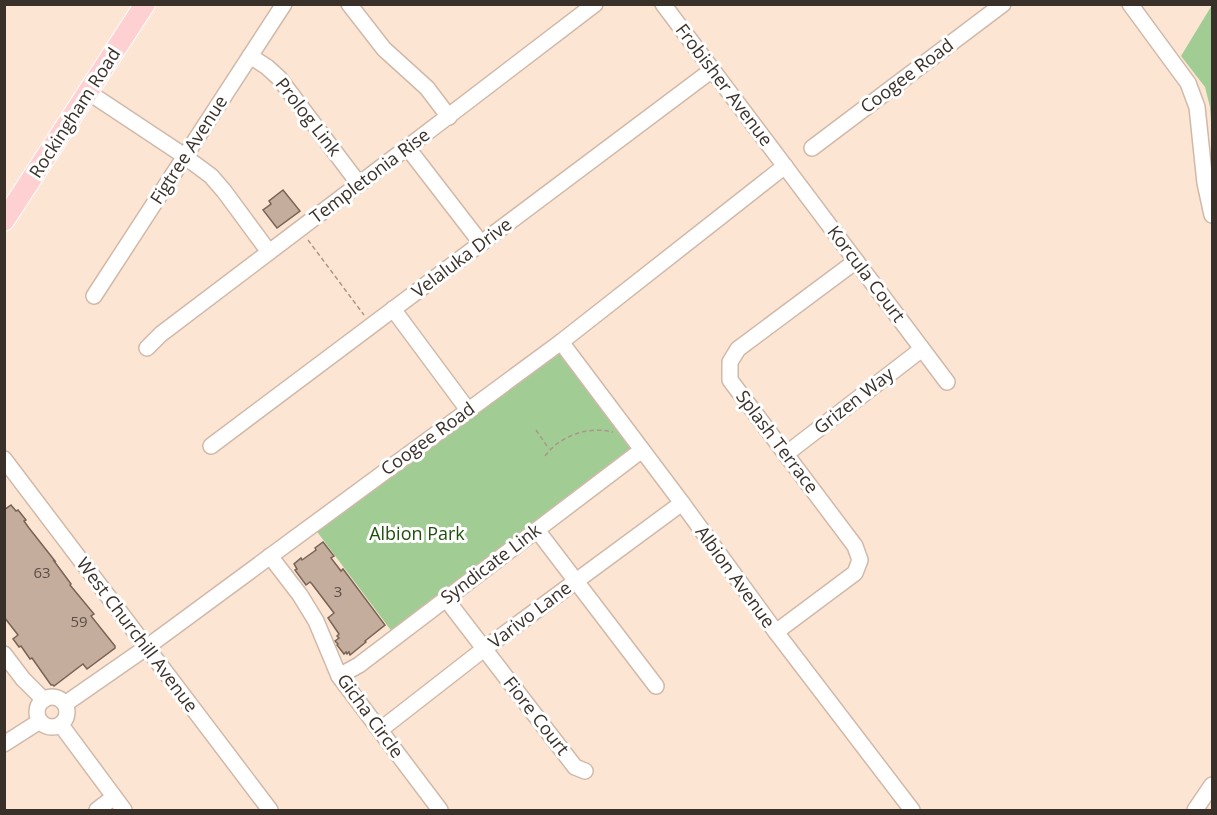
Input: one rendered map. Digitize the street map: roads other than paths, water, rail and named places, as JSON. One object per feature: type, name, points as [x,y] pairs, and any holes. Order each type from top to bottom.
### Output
[{"type":"main road","name":"Rockingham Road","points":[[4,220],[144,4]]},
{"type":"street","name":"Figtree Avenue","points":[[94,296],[284,4]]},
{"type":"street","points":[[349,4],[384,48],[427,88],[449,117]]},
{"type":"street","name":"Templetonia Rise","points":[[147,348],[161,334],[595,4]]},
{"type":"street","name":"Frobisher Avenue","points":[[663,4],[784,166]]},
{"type":"street","name":"Coogee Road","points":[[812,148],[1003,4]]},
{"type":"street","points":[[1130,4],[1188,83],[1197,107],[1205,183],[1212,215]]},
{"type":"street","name":"Prolog Link","points":[[249,56],[279,78],[359,184]]},
{"type":"street","name":"Velaluka Drive","points":[[211,446],[712,70]]},
{"type":"street","points":[[88,93],[205,171],[217,183],[269,252]]},
{"type":"street","points":[[407,147],[481,243]]},
{"type":"street","name":"Coogee Road","points":[[65,704],[147,647],[561,342],[784,166]]},
{"type":"street","name":"Korcula Court","points":[[784,166],[947,382]]},
{"type":"street","name":"Splash Terrace","points":[[776,632],[855,573],[860,560],[855,546],[730,380],[730,362],[738,349],[856,261]]},
{"type":"street","points":[[393,309],[468,410]]},
{"type":"street","name":"Albion Avenue","points":[[561,342],[776,632],[912,810]]},
{"type":"street","name":"Grizen Way","points":[[786,454],[922,349]]},
{"type":"street","name":"Syndicate Link","points":[[339,676],[359,665],[642,450]]},
{"type":"street","name":"West Churchill Avenue","points":[[4,459],[270,810]]},
{"type":"street","name":"Varivo Lane","points":[[380,730],[484,649],[682,503]]},
{"type":"street","points":[[537,530],[656,686]]},
{"type":"street","name":"Gicha Circle","points":[[270,556],[300,595],[316,621],[339,676],[440,810]]},
{"type":"street","name":"Fiore Court","points":[[446,599],[575,766],[585,771]]},
{"type":"street","points":[[4,654],[23,679],[44,700]]},
{"type":"street","points":[[50,697],[61,699],[68,710],[67,717],[56,728],[44,726],[37,715],[37,709],[44,700],[50,697]]},
{"type":"street","points":[[4,744],[40,721]]},
{"type":"street","points":[[61,725],[124,810]]},
{"type":"street","points":[[1195,810],[1212,785]]},
{"type":"street","points":[[97,810],[114,797]]},
{"type":"park label","name":"Albion Park","points":[[417,534]]}]
